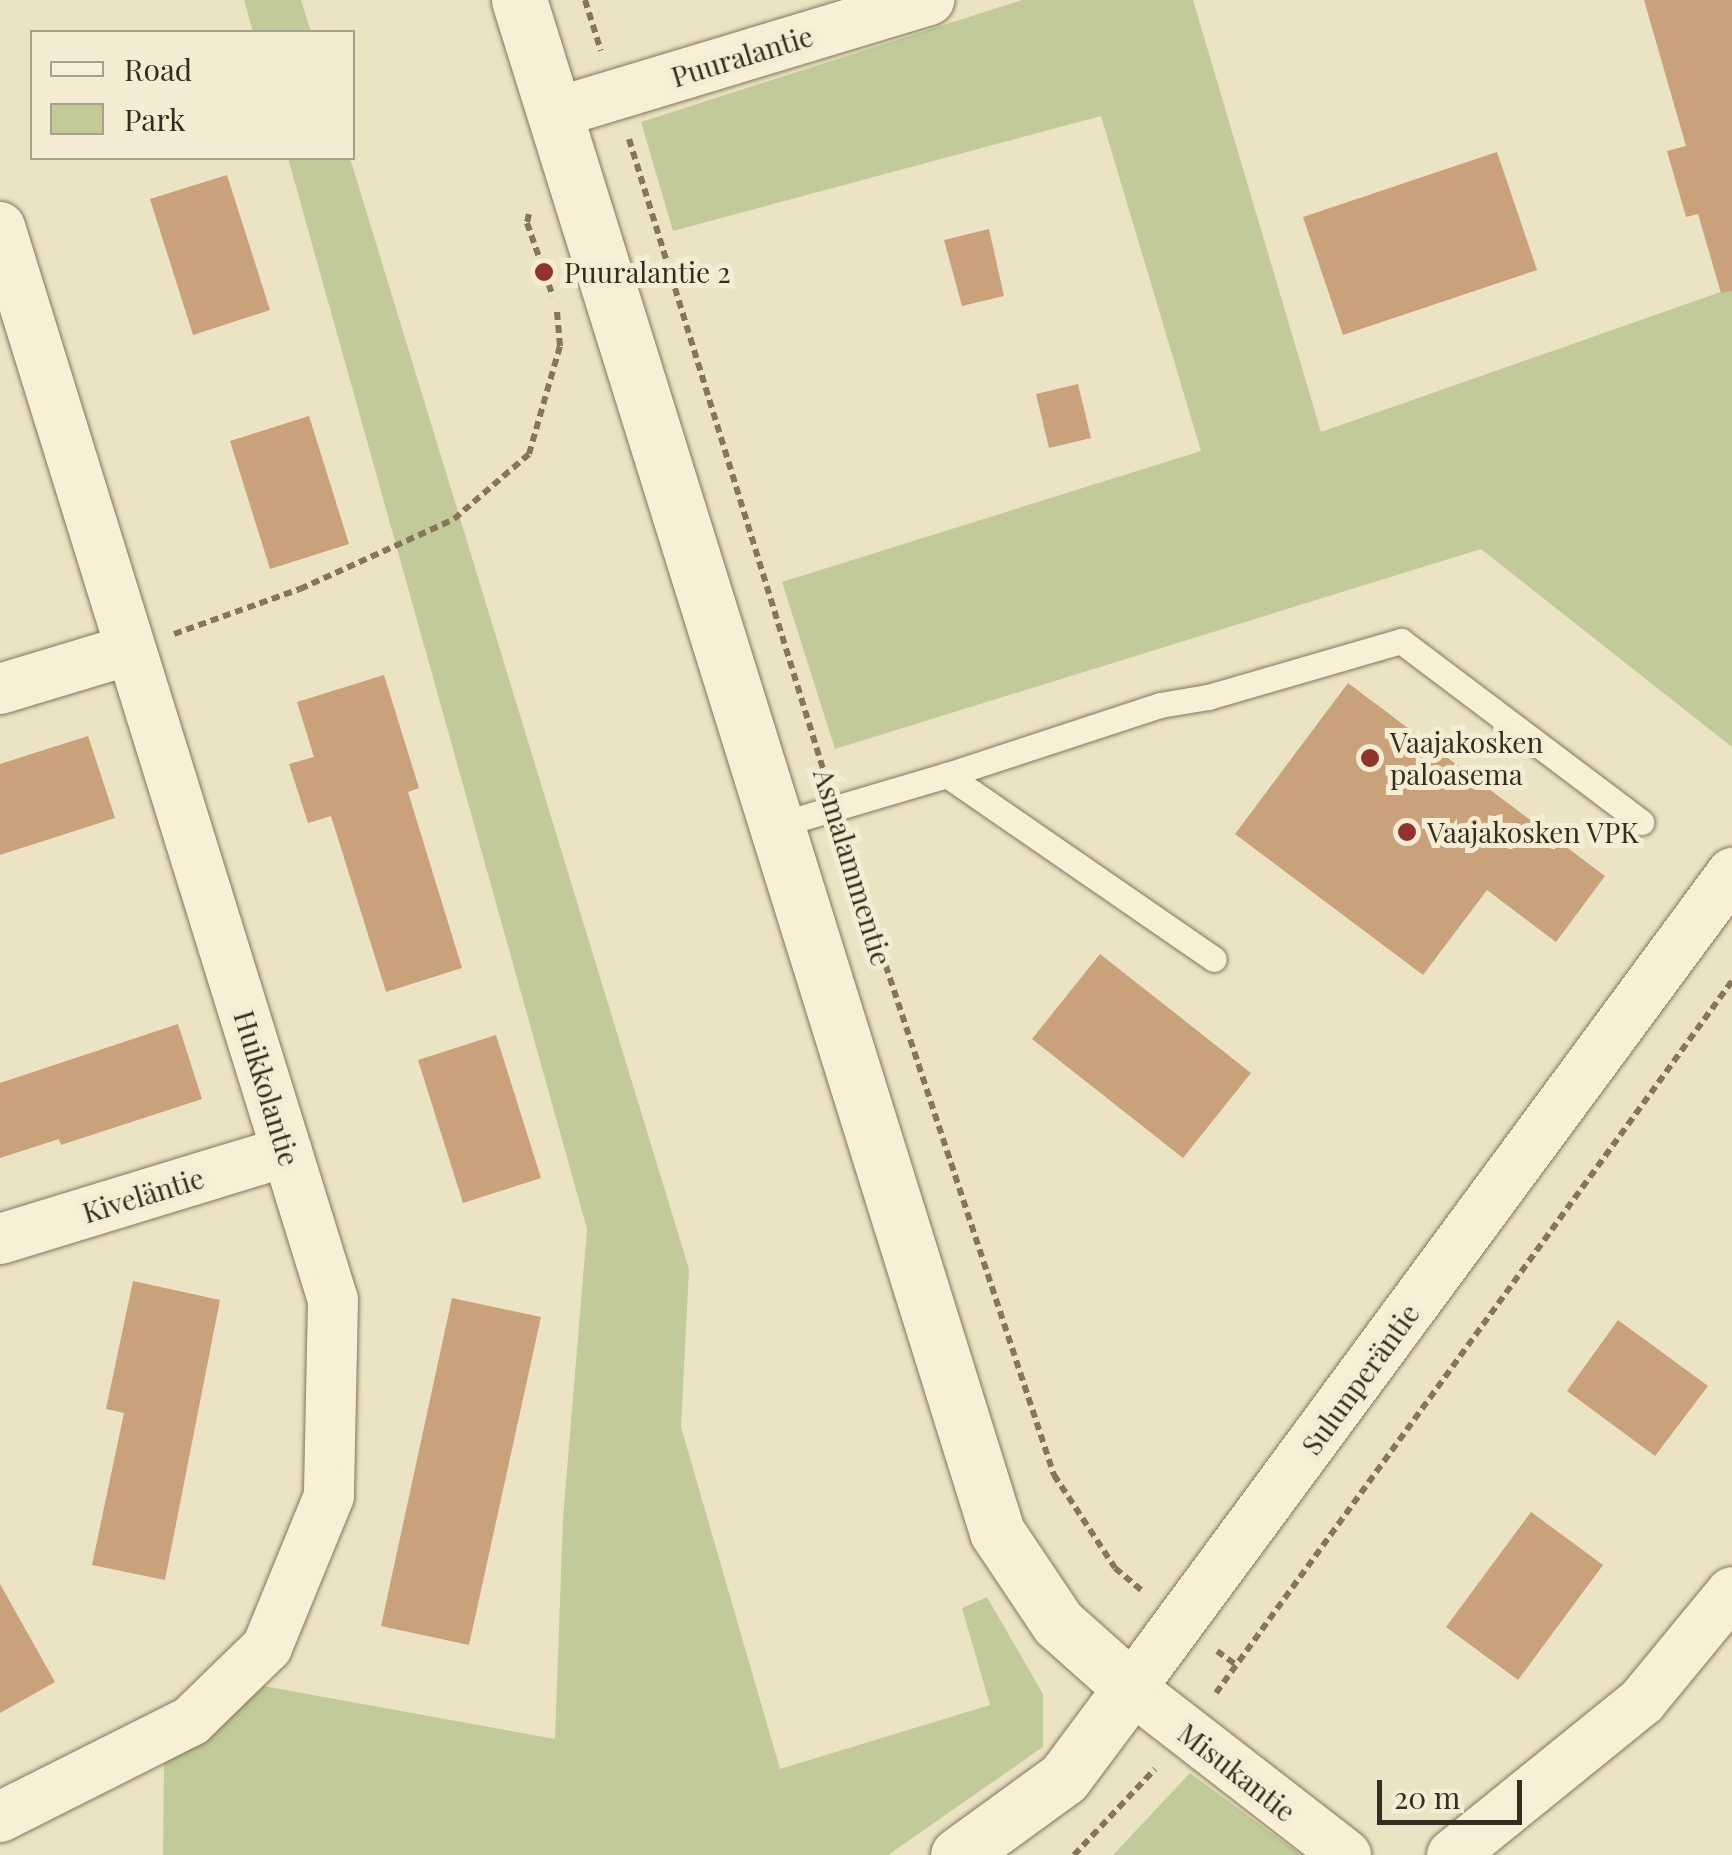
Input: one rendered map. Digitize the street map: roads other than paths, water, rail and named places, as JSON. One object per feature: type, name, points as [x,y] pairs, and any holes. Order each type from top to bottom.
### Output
[{"type":"street","points":[[518,0],[997,1532],[1058,1622],[1130,1688]]},
{"type":"street","name":"Puuralantie","points":[[555,113],[907,3]]},
{"type":"street","name":"Huikkolantie","points":[[0,226],[333,1300],[329,1496],[267,1646],[191,1721],[0,1816]]},
{"type":"street","points":[[0,690],[129,650]]},
{"type":"street","name":"Sulunperäntie","points":[[958,1855],[1064,1778],[1732,873]]},
{"type":"street","name":"Kiveläntie","points":[[0,1239],[287,1151]]},
{"type":"street","points":[[1452,1855],[1642,1701],[1732,1592]]},
{"type":"street","name":"Misukantie","points":[[1130,1688],[1346,1855]]},
{"type":"lane","points":[[778,825],[1160,705],[1208,697],[1401,640],[1641,822]]},
{"type":"lane","points":[[947,775],[1214,959]]},
{"type":"place","name":"Puuralantie 2","points":[[544,272]]},
{"type":"place","name":"Vaajakosken paloasema","points":[[1370,758]]},
{"type":"place","name":"Vaajakosken VPK","points":[[1407,832]]}]
